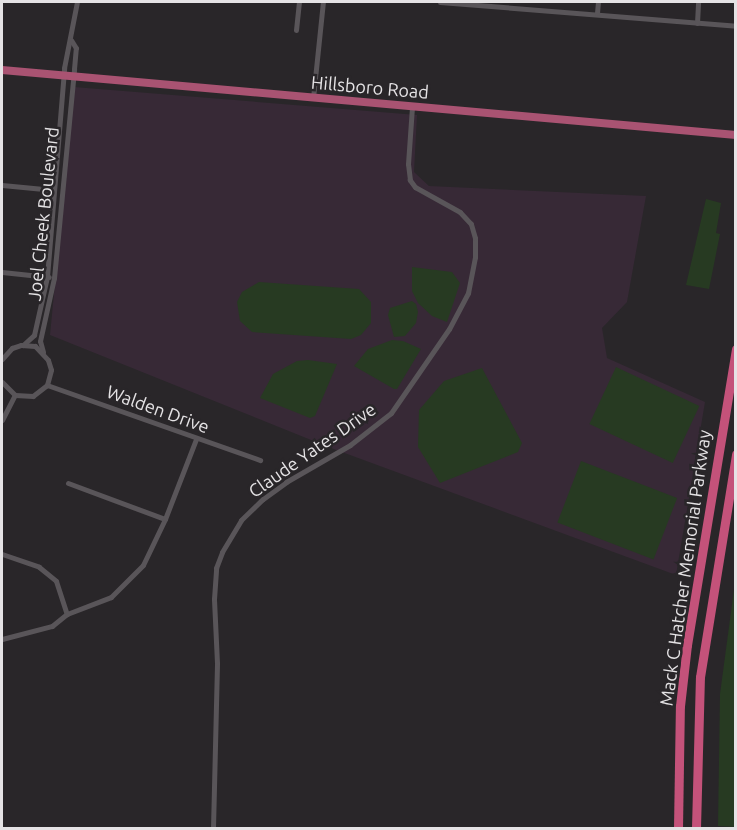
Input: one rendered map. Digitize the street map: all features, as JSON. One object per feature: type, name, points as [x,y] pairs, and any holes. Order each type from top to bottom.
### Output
[{"type":"highway","name":"Mack C Hatcher Memorial Parkway","points":[[678,828],[680,706],[687,645],[735,349]]},
{"type":"highway","name":"Mack C Hatcher Memorial Parkway","points":[[696,828],[700,677],[735,454]]},
{"type":"main road","name":"Hillsboro Road","points":[[2,70],[68,78],[735,135]]},
{"type":"street","points":[[68,78],[66,48],[71,40],[77,2]]},
{"type":"street","points":[[296,30],[299,2]]},
{"type":"street","points":[[314,98],[323,2]]},
{"type":"street","points":[[440,2],[735,26]]},
{"type":"street","points":[[597,13],[598,2]]},
{"type":"street","points":[[697,23],[698,2]]},
{"type":"street","points":[[68,78],[76,48],[71,40]]},
{"type":"street","name":"Joel Cheek Boulevard","points":[[43,352],[40,341],[51,278],[69,111],[68,78]]},
{"type":"street","name":"Joel Cheek Boulevard","points":[[23,345],[34,335],[51,278],[54,190],[61,112],[68,78]]},
{"type":"street","name":"Claude Yates Drive","points":[[213,828],[217,667],[214,599],[216,568],[222,552],[241,520],[263,499],[286,482],[350,445],[390,412],[449,329],[468,293],[475,257],[475,237],[471,224],[460,212],[422,192],[410,180],[408,164],[412,107]]},
{"type":"street","points":[[61,112],[69,111]]},
{"type":"street","points":[[2,185],[54,190]]},
{"type":"street","points":[[2,272],[51,278]]},
{"type":"street","points":[[2,359],[12,348],[23,345],[35,346],[43,352],[51,370],[47,385],[33,396],[15,395],[2,382]]},
{"type":"street","name":"Walden Drive","points":[[47,385],[260,460]]},
{"type":"street","points":[[2,420],[15,395]]},
{"type":"street","points":[[2,639],[52,626],[67,614],[111,597],[143,565],[165,519],[196,439]]},
{"type":"street","points":[[68,483],[165,519]]},
{"type":"street","points":[[2,554],[39,567],[56,581],[67,614]]},
{"type":"shaded area","points":[[74,87],[417,115],[414,172],[429,186],[646,196],[627,302],[602,328],[607,358],[705,402],[676,575],[331,448],[50,335]]},
{"type":"green space","points":[[706,199],[721,203],[716,233],[720,234],[709,289],[686,285]]},
{"type":"green space","points":[[412,267],[452,272],[460,283],[447,322],[432,316],[418,303],[412,291]]},
{"type":"green space","points":[[259,282],[359,289],[371,302],[371,323],[361,335],[351,339],[252,332],[240,321],[237,302],[242,292]]},
{"type":"green space","points":[[412,301],[416,304],[418,312],[416,323],[405,336],[394,337],[388,315],[390,308]]},
{"type":"green space","points":[[392,340],[403,341],[421,349],[397,389],[354,366],[368,349]]},
{"type":"green space","points":[[308,360],[337,364],[315,416],[310,418],[260,398],[273,374],[297,361]]},
{"type":"green space","points":[[616,367],[699,406],[673,463],[589,424]]},
{"type":"green space","points":[[482,368],[522,443],[518,452],[440,483],[418,447],[419,410],[444,381]]},
{"type":"green space","points":[[581,461],[677,498],[654,560],[557,523]]},
{"type":"green space","points":[[735,582],[735,827],[718,826],[720,694]]}]
